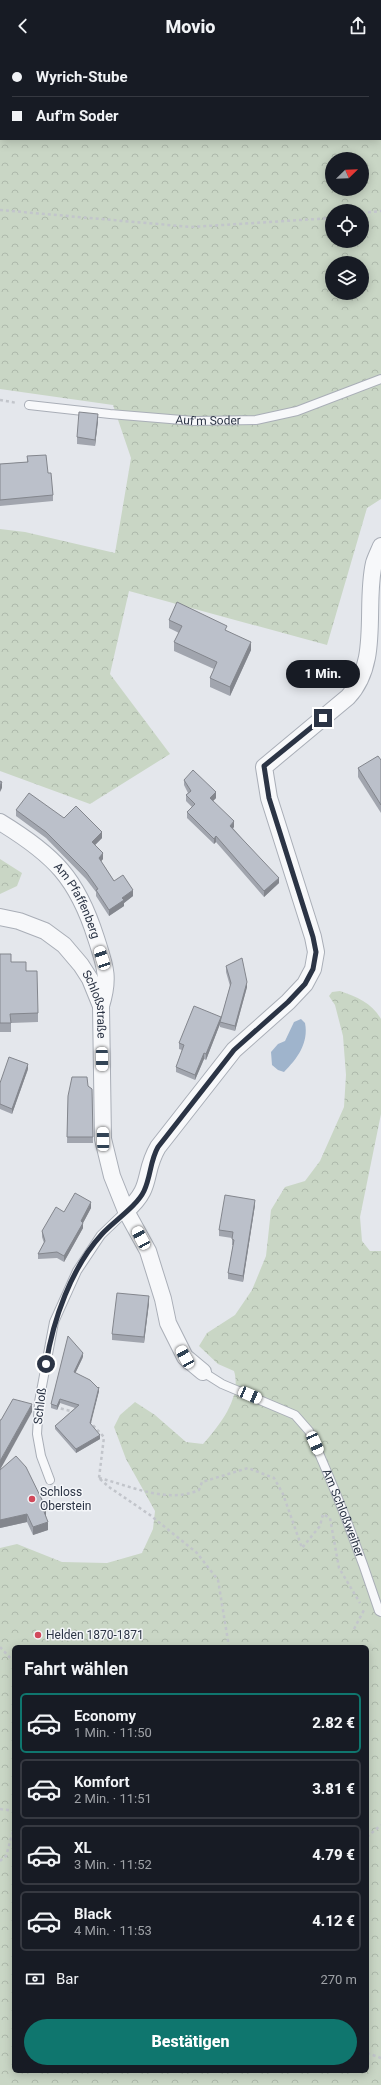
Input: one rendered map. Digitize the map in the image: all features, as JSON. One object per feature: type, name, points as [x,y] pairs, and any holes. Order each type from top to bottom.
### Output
[{"type":"street","points":[[126,1211],[136,1202],[144,1191],[150,1165],[158,1147],[234,1050],[288,1002],[305,984],[313,969],[316,952],[313,937],[269,798],[264,766],[348,697],[358,684],[366,658],[371,630],[374,563],[381,546]]},
{"type":"street","name":"Am Pfaffenberg","points":[[0,822],[47,855],[65,873],[77,890],[88,914],[107,976],[107,987],[101,1006]]},
{"type":"street","name":"Schloßstraße","points":[[0,917],[19,921],[45,931],[64,945],[81,965],[90,979],[101,1006],[103,1139],[112,1176],[126,1211]]},
{"type":"street","name":"Am Schloßweiher","points":[[126,1211],[148,1251],[164,1299],[168,1323],[185,1357],[203,1372]]},
{"type":"lane","name":"Auf'm Soder","points":[[29,405],[194,421],[256,420],[297,411],[381,379]]},
{"type":"lane","name":"Schloß","points":[[50,1480],[41,1456],[37,1434],[39,1402],[54,1322],[77,1271],[101,1235],[126,1211]]},
{"type":"lane","name":"Am Schloßweiher","points":[[203,1372],[222,1384],[295,1415],[303,1422],[309,1431],[336,1492],[380,1612]]},
{"type":"path","points":[[0,210],[191,227],[325,218]]},
{"type":"path","points":[[369,212],[381,211]]},
{"type":"path","points":[[39,1402],[76,1413]]},
{"type":"path","points":[[88,1420],[104,1437],[99,1478]]},
{"type":"path","points":[[99,1478],[134,1487],[146,1493],[186,1495],[199,1490],[202,1482],[248,1468],[274,1478],[283,1494],[302,1548],[320,1526],[323,1514],[330,1518],[339,1568],[350,1582],[364,1610]]},
{"type":"path","points":[[99,1478],[108,1487],[150,1515],[197,1553],[218,1580],[229,1645]]},
{"type":"path","points":[[364,1610],[380,1612]]},
{"type":"path","points":[[354,1630],[364,1610]]},
{"type":"path","points":[[0,1647],[12,1660]]},
{"type":"path","points":[[0,1809],[12,1811]]},
{"type":"path","points":[[369,1835],[381,1825]]},
{"type":"path","points":[[0,1861],[6,1856],[12,1835]]},
{"type":"path","points":[[369,2054],[381,2058]]},
{"type":"green space","points":[[0,140],[381,140],[381,499],[367,508],[327,645],[129,591],[110,674],[170,754],[90,804],[0,771],[0,529],[25,532],[115,553],[131,458],[113,405],[0,389]]},
{"type":"green space","points":[[0,859],[22,873],[17,886],[0,894]]},
{"type":"green space","points":[[340,991],[364,1001],[377,1013],[381,1019],[381,1114],[360,1217],[362,1241],[370,1251],[381,1251],[381,2085],[0,2085],[0,1548],[17,1544],[62,1562],[107,1563],[142,1553],[153,1529],[155,1511],[126,1459],[114,1427],[120,1415],[135,1402],[155,1415],[186,1442],[203,1444],[228,1410],[235,1391],[236,1381],[234,1371],[218,1364],[199,1346],[207,1333],[235,1315],[252,1290],[266,1256],[271,1210],[285,1187],[305,1181],[320,1161],[344,1107],[346,1075],[343,1036],[335,1005],[329,996],[332,992]]},
{"type":"water","points":[[301,1019],[305,1023],[306,1030],[304,1044],[293,1062],[284,1072],[278,1070],[272,1065],[271,1052],[278,1044],[285,1041],[294,1022]]},
{"type":"building","points":[[79,412],[98,414],[95,440],[77,437]]},
{"type":"building","points":[[46,455],[48,473],[51,473],[53,495],[0,500],[0,464],[28,462],[27,456]]},
{"type":"building","points":[[177,602],[227,626],[225,630],[251,642],[230,687],[210,678],[217,662],[174,642],[182,626],[169,620]]},
{"type":"building","points":[[378,756],[381,760],[381,805],[358,768]]},
{"type":"building","points":[[193,770],[216,792],[210,798],[234,821],[230,826],[279,878],[264,891],[216,836],[214,839],[187,812],[195,804],[186,795],[191,791],[184,780]]},
{"type":"building","points":[[29,793],[64,818],[76,806],[102,832],[92,842],[103,853],[99,858],[114,881],[123,875],[133,890],[122,898],[124,900],[109,910],[96,890],[98,889],[86,872],[46,832],[16,810]]},
{"type":"building","points":[[0,954],[11,954],[11,962],[26,962],[26,971],[37,971],[38,1013],[10,1014],[11,1023],[0,1023]]},
{"type":"building","points":[[242,958],[247,982],[235,1026],[220,1022],[231,983],[226,966]]},
{"type":"building","points":[[194,1006],[221,1017],[206,1054],[204,1053],[195,1075],[176,1067],[184,1045],[179,1043]]},
{"type":"building","points":[[9,1057],[28,1064],[12,1109],[0,1104],[0,1083]]},
{"type":"building","points":[[72,1077],[87,1077],[88,1086],[92,1089],[93,1137],[67,1137],[68,1096]]},
{"type":"building","points":[[75,1193],[91,1202],[81,1221],[83,1223],[64,1256],[57,1252],[38,1254],[45,1241],[42,1231],[56,1207],[64,1212]]},
{"type":"building","points":[[225,1195],[255,1200],[243,1276],[228,1273],[234,1240],[232,1239],[233,1232],[219,1230]]},
{"type":"building","points":[[117,1293],[149,1296],[144,1337],[112,1334]]},
{"type":"building","points":[[68,1336],[83,1353],[74,1372],[90,1380],[98,1388],[99,1387],[90,1423],[100,1435],[76,1449],[55,1426],[79,1405],[60,1399],[57,1406],[51,1404]]},
{"type":"building","points":[[13,1399],[32,1404],[0,1461],[0,1420]]},
{"type":"building","name":"Schloss Oberstein","points":[[16,1456],[26,1467],[46,1508],[43,1509],[48,1522],[33,1527],[27,1514],[0,1520],[0,1470]]},
{"type":"place","name":"Schloss Oberstein","points":[[32,1499]]},
{"type":"place","name":"Helden 1870-1871","points":[[38,1635]]},
{"type":"route","points":[[46,1364],[54,1322],[77,1271],[101,1235],[136,1202],[144,1191],[153,1155],[158,1147],[234,1050],[288,1002],[305,984],[313,969],[316,952],[313,937],[269,798],[264,766],[323,718]]}]
